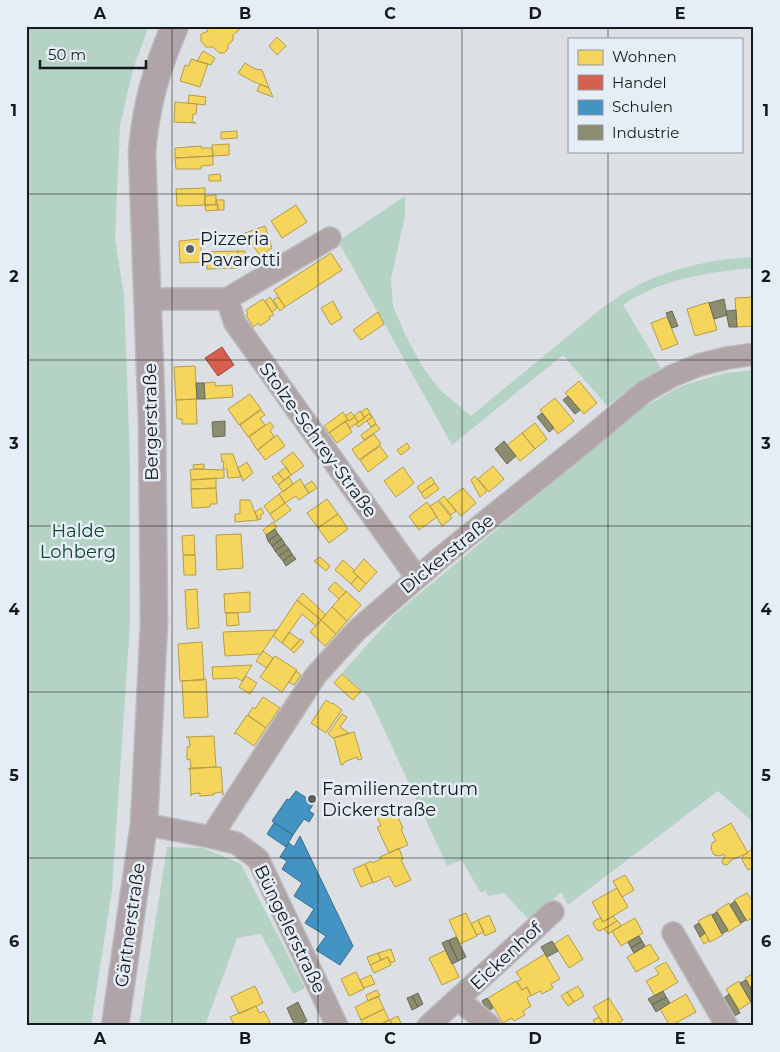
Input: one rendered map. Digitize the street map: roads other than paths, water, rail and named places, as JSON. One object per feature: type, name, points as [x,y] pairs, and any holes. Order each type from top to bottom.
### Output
[{"type":"main road","name":"Bergerstraße","points":[[144,824],[154,623],[152,423],[142,176],[144,126],[157,71],[175,26]]},
{"type":"main road","name":"Gärtnerstraße","points":[[115,1026],[144,824]]},
{"type":"street","points":[[148,299],[227,299],[330,238]]},
{"type":"street","name":"Stolze-Schrey-Straße","points":[[227,299],[235,323],[417,578]]},
{"type":"street","name":"Dickerstraße","points":[[212,837],[316,675],[357,630],[417,578],[588,440],[644,392],[672,376],[699,365],[754,354]]},
{"type":"street","name":"Büngelerstraße","points":[[144,824],[212,837],[236,844],[258,859],[337,1026]]},
{"type":"street","name":"Eickenhof","points":[[428,1026],[553,912]]},
{"type":"street","points":[[673,933],[727,1026]]},
{"type":"street","name":"Eickenhof","points":[[458,999],[490,1026]]},
{"type":"place","name":"Pizzeria Pavarotti","points":[[190,249]]},
{"type":"place","name":"Familienzentrum Dickerstraße","points":[[312,799]]},
{"type":"park label","name":"Halde Lohberg","points":[[78,541]]}]
